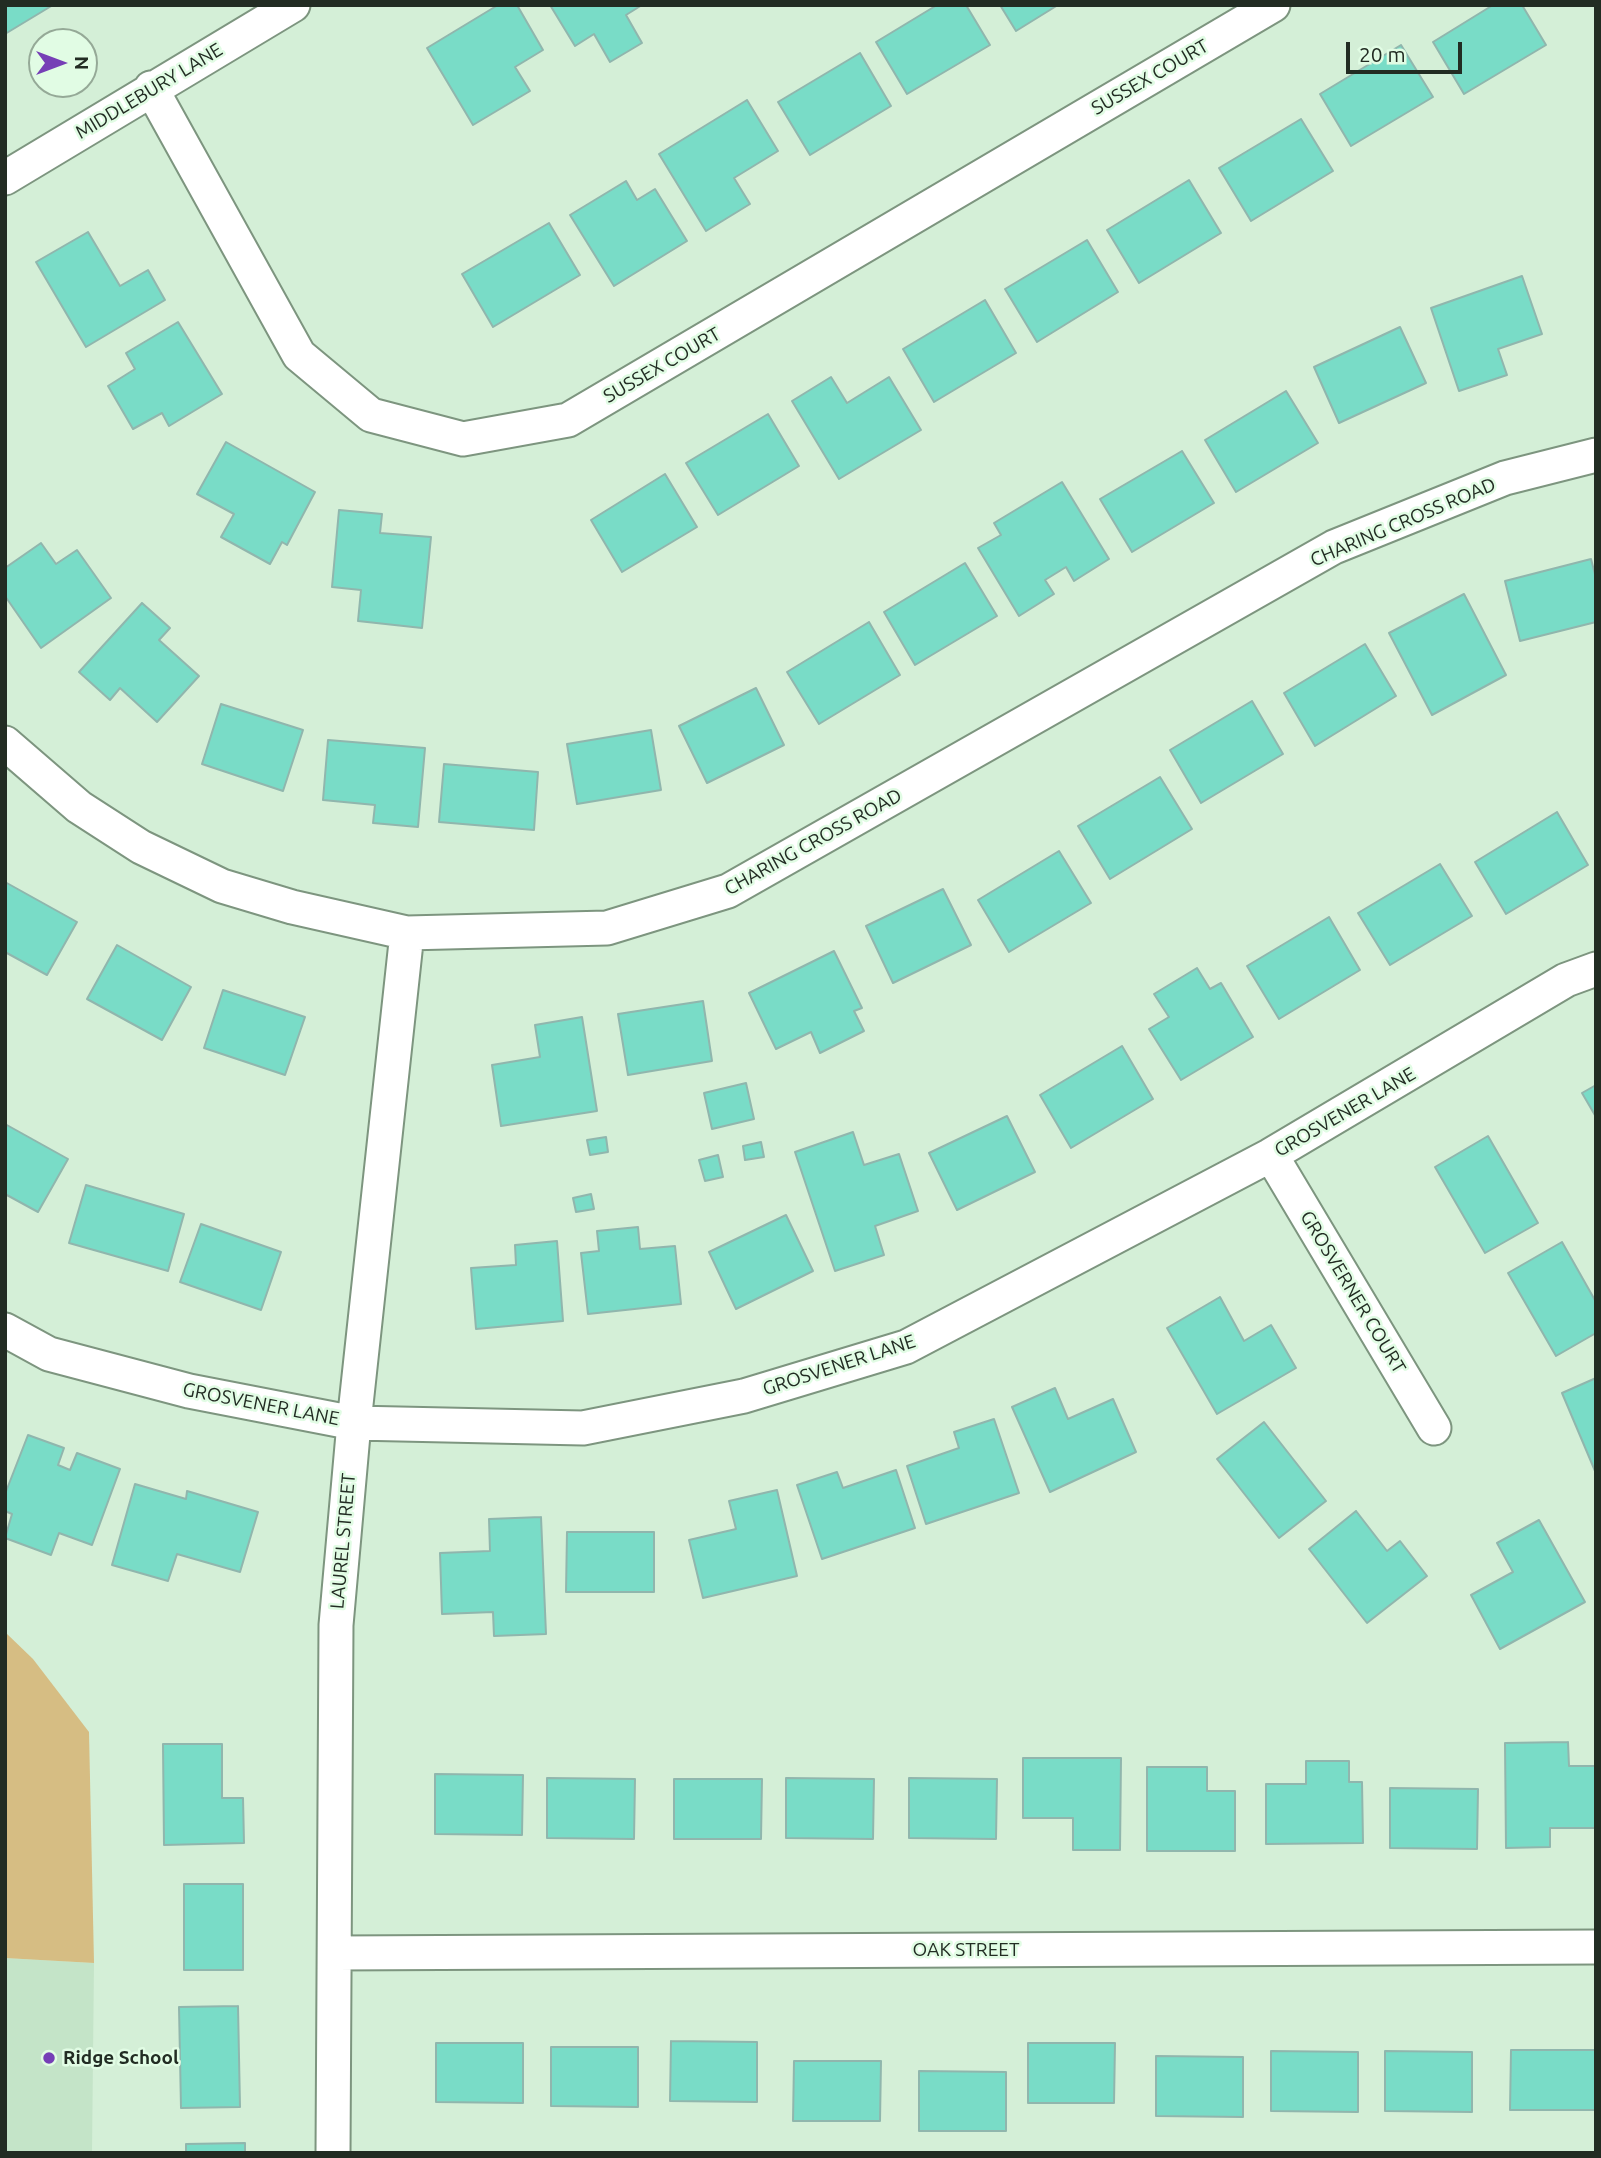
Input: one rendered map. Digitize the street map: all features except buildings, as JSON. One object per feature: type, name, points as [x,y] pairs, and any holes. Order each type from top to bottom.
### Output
[{"type":"street","name":"MIDDLEBURY LANE","points":[[5,178],[293,5]]},
{"type":"street","name":"SUSSEX COURT","points":[[151,88],[299,355],[372,415],[463,439],[568,420],[1273,5]]},
{"type":"street","name":"CHARING CROSS ROAD","points":[[5,743],[79,807],[141,847],[210,880],[292,907],[407,933],[607,928],[729,891],[1335,547],[1505,478],[1596,455]]},
{"type":"street","name":"LAUREL STREET","points":[[333,2153],[336,1625],[354,1423],[407,933]]},
{"type":"street","name":"GROSVENER LANE","points":[[5,1330],[49,1354],[189,1391],[354,1423],[583,1428],[744,1396],[906,1347],[1271,1155],[1566,980],[1596,969]]},
{"type":"street","name":"GROSVERNER COURT","points":[[1271,1155],[1434,1428]]},
{"type":"street","name":"OAK STREET","points":[[336,1953],[1596,1947]]},
{"type":"shaded area","points":[[5,1632],[33,1659],[89,1732],[94,1963],[5,1958]]},
{"type":"shaded area","name":"Ridge School","points":[[5,1958],[94,1963],[92,2153],[5,2153]]},
{"type":"place","name":"Ridge School","points":[[49,2058]]}]
